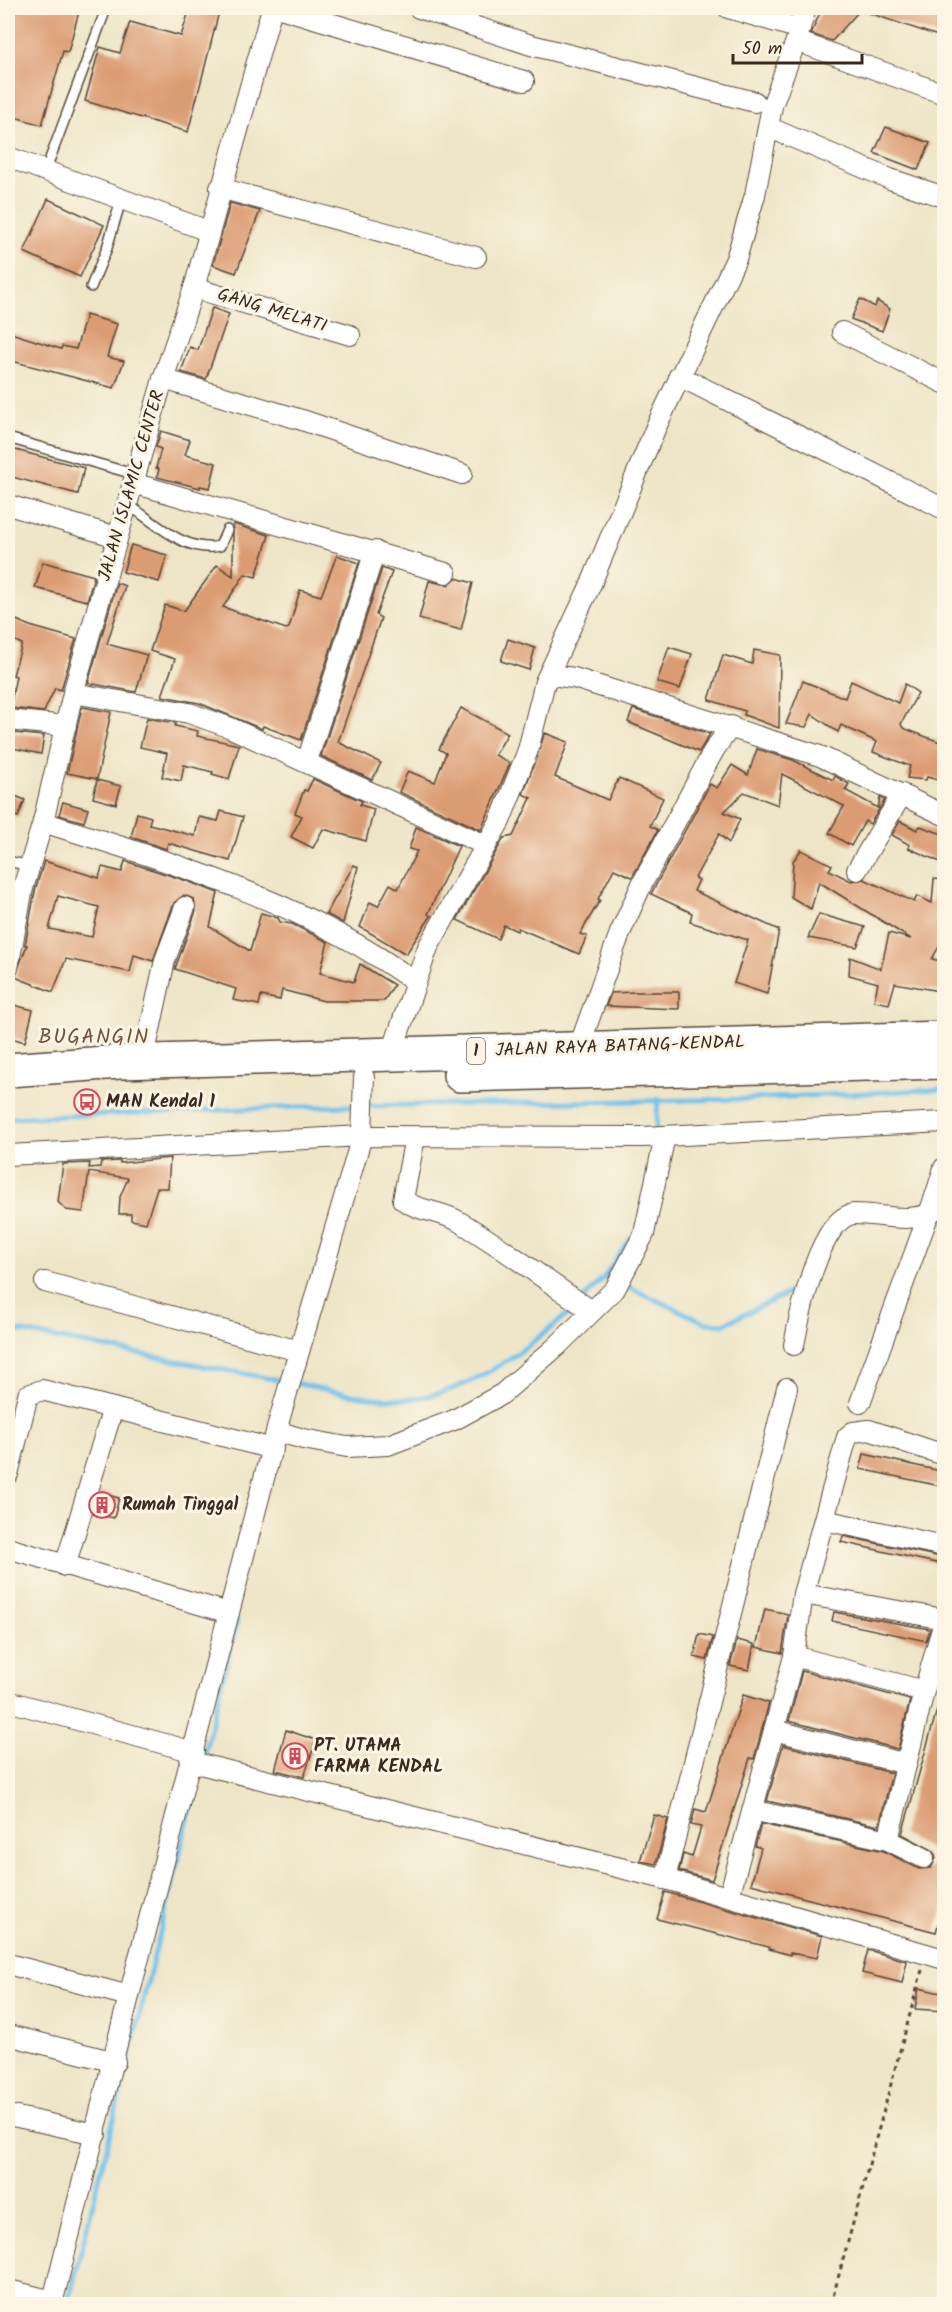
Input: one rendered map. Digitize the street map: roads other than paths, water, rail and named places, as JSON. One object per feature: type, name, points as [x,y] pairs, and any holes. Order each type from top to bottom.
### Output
[{"type":"highway","name":"JALAN RAYA BATANG-KENDAL","points":[[8,1070],[143,1062],[579,1047],[942,1039]]},
{"type":"highway","name":"JALAN RAYA BATANG-KENDAL","points":[[8,1090],[364,1086],[942,1039]]},
{"type":"street","name":"JALAN ISLAMIC CENTER","points":[[8,968],[29,866],[43,822],[73,693],[163,380],[194,288],[208,231],[272,8]]},
{"type":"street","points":[[280,8],[524,81]]},
{"type":"street","points":[[419,8],[531,45],[754,102]]},
{"type":"street","points":[[728,8],[945,94]]},
{"type":"street","points":[[391,1055],[428,947],[500,821],[528,750],[545,682],[679,376],[736,259],[755,195],[772,106],[806,8]]},
{"type":"street","points":[[768,127],[890,179],[945,197]]},
{"type":"street","points":[[8,157],[45,172],[122,197],[208,231]]},
{"type":"street","points":[[220,188],[477,257]]},
{"type":"street","name":"GANG MELATI","points":[[194,288],[350,335]]},
{"type":"street","points":[[842,332],[945,383]]},
{"type":"street","points":[[679,376],[945,509]]},
{"type":"street","points":[[163,380],[302,420],[462,474]]},
{"type":"street","points":[[135,479],[446,573]]},
{"type":"street","points":[[8,505],[117,537]]},
{"type":"street","points":[[307,761],[375,551]]},
{"type":"street","points":[[550,675],[574,678],[820,756],[945,815]]},
{"type":"street","points":[[73,693],[189,713],[307,761],[485,845]]},
{"type":"street","points":[[8,720],[66,726]]},
{"type":"street","points":[[579,1047],[621,933],[642,884],[714,750],[731,726]]},
{"type":"street","points":[[857,870],[902,794]]},
{"type":"street","points":[[43,822],[194,870],[304,916],[376,953],[415,982]]},
{"type":"street","points":[[143,1062],[165,960],[185,907]]},
{"type":"street","points":[[8,2290],[53,2303],[129,1996],[229,1613],[299,1351],[363,1131],[364,1086]]},
{"type":"street","points":[[8,1155],[363,1131],[415,1137],[656,1136],[945,1122]]},
{"type":"street","points":[[8,1474],[28,1395],[35,1390],[275,1440],[303,1439],[347,1447],[388,1445],[454,1420],[502,1394],[589,1309],[615,1289],[644,1234],[656,1136]]},
{"type":"street","points":[[415,1137],[402,1200],[410,1205],[445,1214],[494,1242],[589,1309]]},
{"type":"street","points":[[860,1403],[938,1206],[945,1168]]},
{"type":"street","points":[[794,1345],[801,1303],[823,1245],[843,1218],[856,1214],[916,1218],[938,1206]]},
{"type":"street","points":[[45,1282],[299,1351]]},
{"type":"street","points":[[665,1879],[787,1388]]},
{"type":"street","points":[[65,1566],[113,1408]]},
{"type":"street","points":[[729,1897],[794,1656],[803,1594],[844,1444],[853,1432],[869,1430],[945,1455]]},
{"type":"street","points":[[824,1520],[945,1546]]},
{"type":"street","points":[[8,1548],[229,1613]]},
{"type":"street","points":[[803,1594],[945,1621],[924,1691],[888,1840]]},
{"type":"street","points":[[794,1656],[924,1691]]},
{"type":"street","points":[[8,1701],[193,1757],[665,1879],[935,1956]]},
{"type":"street","points":[[774,1730],[906,1764]]},
{"type":"street","points":[[752,1810],[888,1840],[924,1858]]},
{"type":"street","points":[[8,1964],[129,1996]]},
{"type":"street","points":[[8,2035],[114,2062]]},
{"type":"street","points":[[8,2115],[96,2134]]},
{"type":"lane","points":[[45,172],[106,9]]},
{"type":"lane","points":[[91,287],[107,248],[122,197]]},
{"type":"lane","points":[[8,438],[135,479]]},
{"type":"lane","points":[[127,504],[169,534],[201,548],[220,546],[227,530]]},
{"type":"lane","points":[[8,861],[29,866]]},
{"type":"waterway","points":[[8,1118],[298,1107],[748,1099],[944,1089]]},
{"type":"waterway","points":[[656,1134],[658,1099]]},
{"type":"waterway","points":[[931,1221],[944,1221]]},
{"type":"waterway","points":[[583,1299],[605,1276],[631,1238]]},
{"type":"waterway","points":[[624,1285],[706,1323],[724,1324],[801,1287]]},
{"type":"waterway","points":[[294,1383],[379,1398],[407,1399],[431,1395],[454,1388],[498,1366],[540,1337],[577,1306]]},
{"type":"waterway","points":[[8,1329],[283,1381]]},
{"type":"waterway","points":[[203,1759],[237,1621]]},
{"type":"waterway","points":[[68,2304],[200,1771]]},
{"type":"place","name":"MAN Kendal 1","points":[[87,1102]]},
{"type":"place","name":"Rumah Tinggal","points":[[102,1505]]},
{"type":"place","name":"PT. UTAMA FARMA KENDAL","points":[[295,1756]]},
{"type":"district","name":"BUGANGIN","points":[[94,1037]]}]
